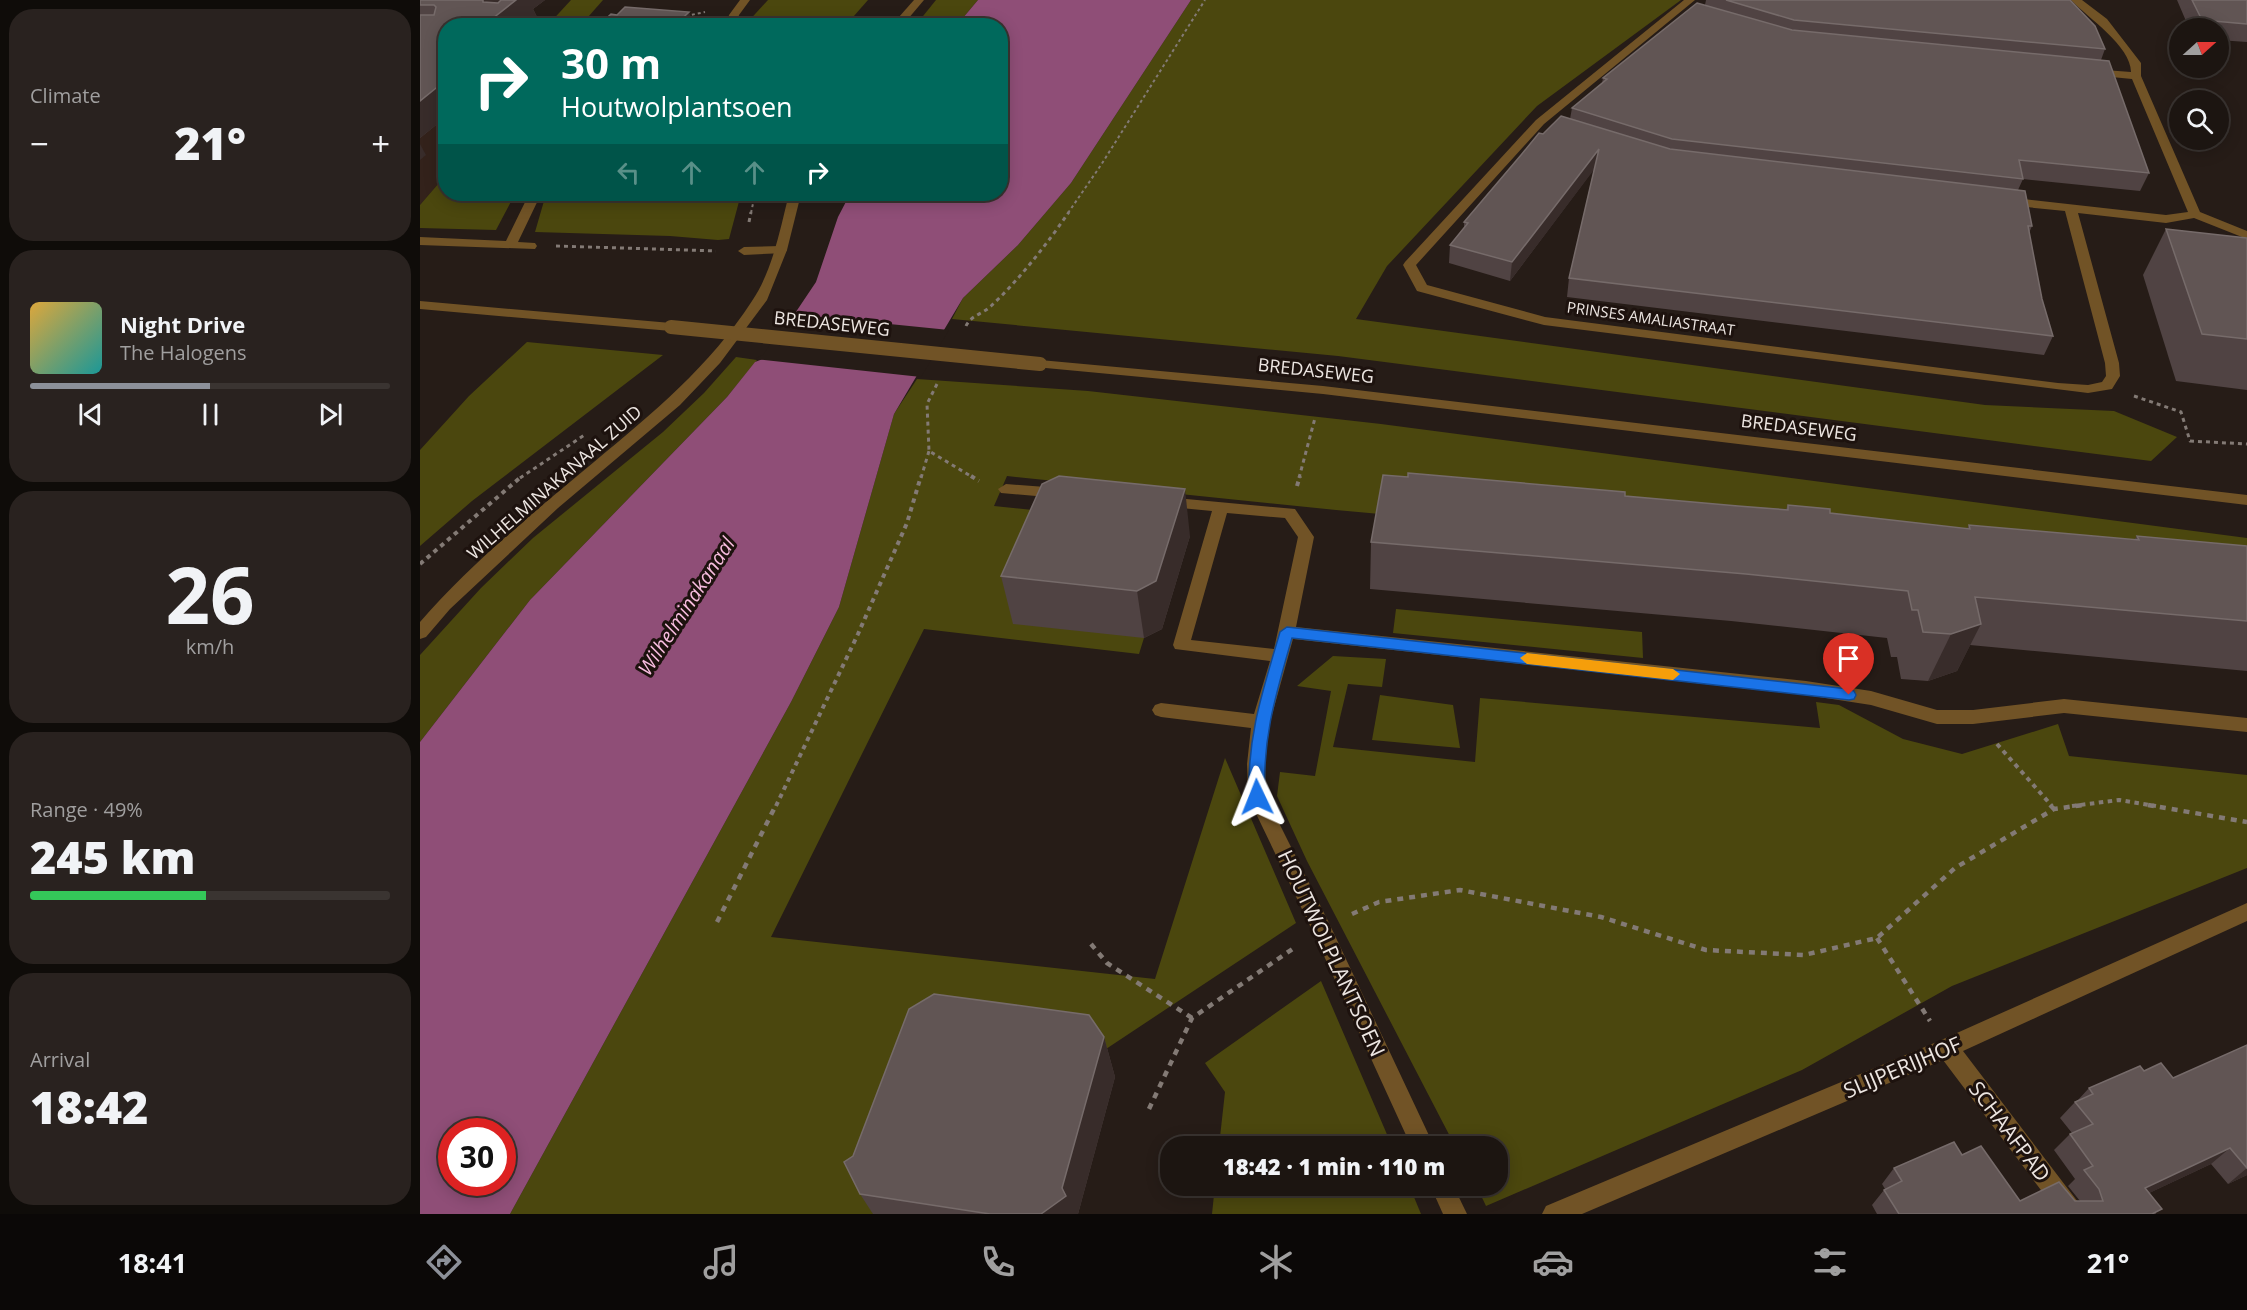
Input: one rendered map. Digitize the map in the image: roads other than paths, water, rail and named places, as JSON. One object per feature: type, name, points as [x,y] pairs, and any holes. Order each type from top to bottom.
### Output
[{"type":"street","points":[[903,18],[919,0]]},
{"type":"street","points":[[2076,0],[2103,21],[2136,63],[2136,76],[2195,214]]},
{"type":"street","points":[[733,18],[743,3]]},
{"type":"street","name":"PRINSES AMALIASTRAAT","points":[[1685,7],[1545,123],[1409,265],[1422,288],[1544,321],[2088,389],[2106,386],[2113,376],[2112,363],[2071,210]]},
{"type":"street","points":[[2081,71],[2136,76]]},
{"type":"street","points":[[1992,199],[2071,210],[2166,219],[2195,214],[2247,235]]},
{"type":"street","points":[[510,245],[532,201]]},
{"type":"street","name":"WILHELMINAKANAAL ZUID","points":[[420,633],[444,605],[553,504],[675,402],[715,360],[760,300],[781,250],[793,201]]},
{"type":"street","points":[[420,241],[531,246]]},
{"type":"street","points":[[744,251],[781,250]]},
{"type":"street","name":"BREDASEWEG","points":[[420,305],[1323,390],[2247,500]]},
{"type":"street","points":[[1006,489],[1077,495]]},
{"type":"street","name":"BREDASEWEG","points":[[2205,494],[2247,491]]},
{"type":"street","points":[[1149,501],[1221,507],[1181,645],[1280,656]]},
{"type":"street","name":"HOUTWOLPLANTSOEN","points":[[1221,507],[1290,513],[1306,537],[1287,632],[1261,722],[1256,764],[1257,797],[1322,929],[1418,1136]]},
{"type":"street","points":[[1287,632],[1806,688],[1870,698],[1937,717],[1973,717],[2064,706],[2247,725]]},
{"type":"street","points":[[1161,710],[1261,722]]},
{"type":"street","name":"SLIJPERIJHOF","points":[[1554,1214],[1947,1048],[2247,912]]},
{"type":"street","name":"SCHAAFPAD","points":[[1947,1048],[2073,1214]]},
{"type":"street","points":[[1446,1196],[1455,1214]]},
{"type":"water","name":"Wilhelminakanaal","points":[[978,0],[1191,0],[1071,183],[1018,245],[963,298],[894,414],[839,607],[791,702],[510,1214],[420,1214],[420,742],[530,600],[727,397],[755,362],[765,358],[816,282],[838,217],[846,201],[1008,201],[1008,18],[963,18]]}]
